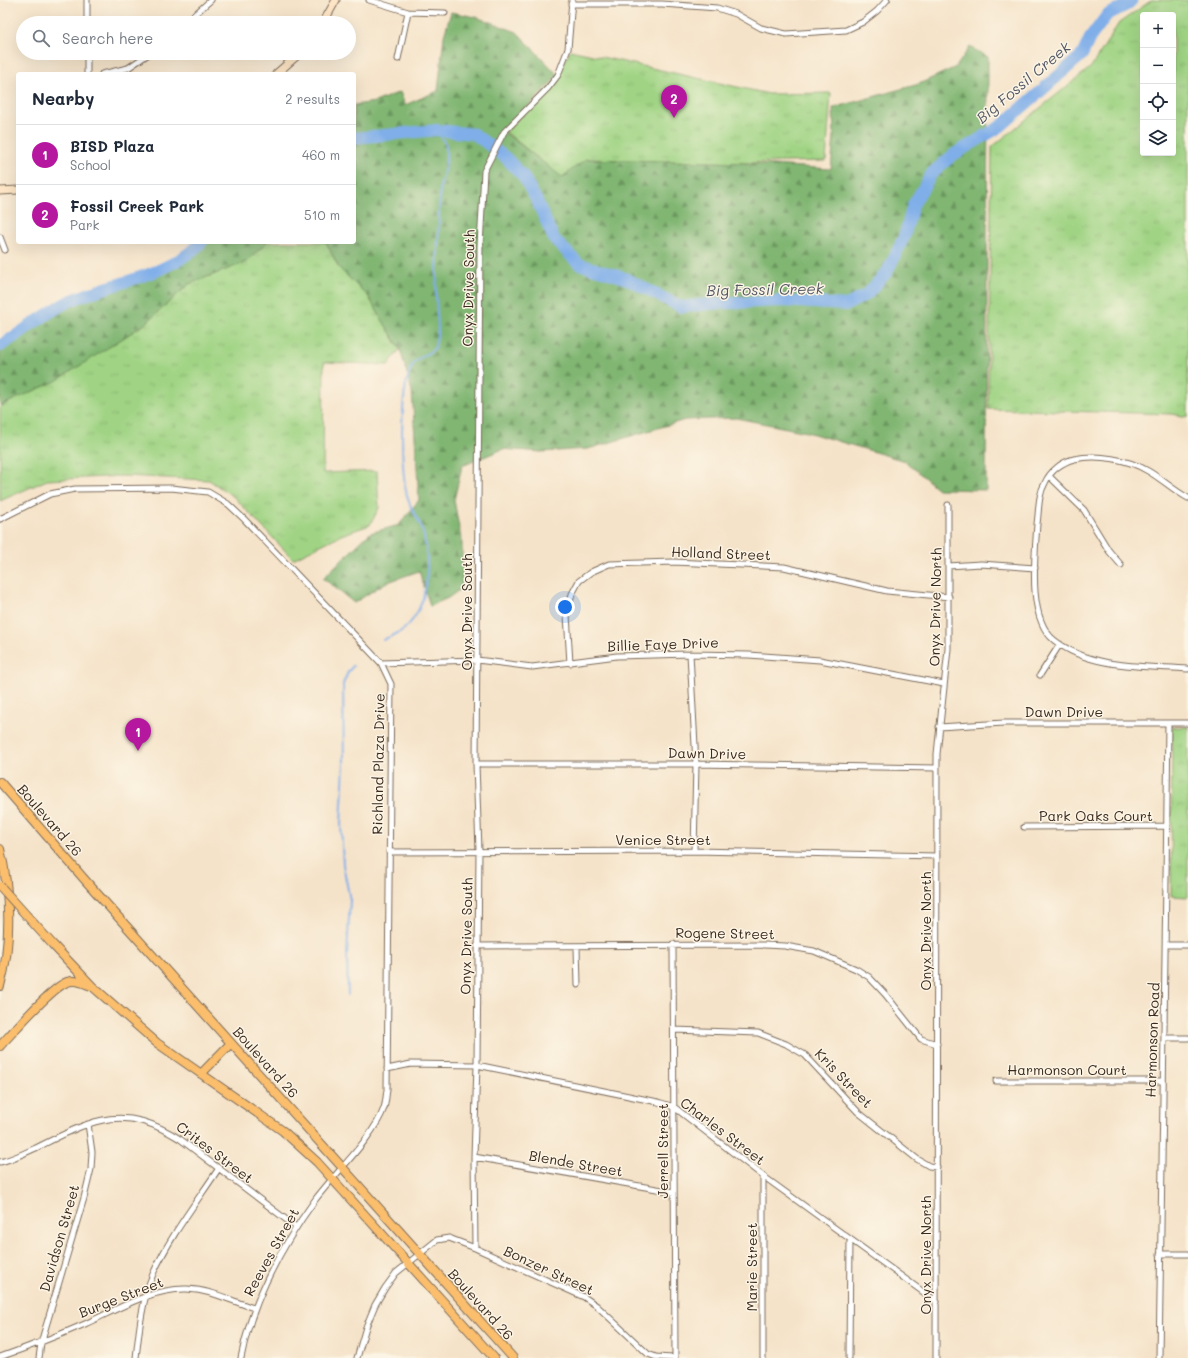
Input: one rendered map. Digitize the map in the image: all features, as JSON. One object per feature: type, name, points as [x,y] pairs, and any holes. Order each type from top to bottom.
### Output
[{"type":"main road","name":"Boulevard 26","points":[[0,782],[85,880],[419,1255],[513,1358]]},
{"type":"main road","points":[[0,849],[6,879],[7,935],[6,955],[0,986]]},
{"type":"main road","name":"Boulevard 26","points":[[0,886],[92,986],[157,1043],[283,1131],[332,1178],[494,1358]]},
{"type":"main road","points":[[0,1046],[40,1004],[66,982],[77,981],[92,986]]},
{"type":"main road","points":[[201,1074],[231,1043]]},
{"type":"street","points":[[87,0],[87,16]]},
{"type":"street","points":[[193,16],[211,0]]},
{"type":"street","points":[[327,16],[336,0]]},
{"type":"street","points":[[369,0],[408,12],[445,13]]},
{"type":"street","points":[[571,2],[662,4],[718,8],[736,14],[761,28],[786,34],[846,30],[864,22],[887,0]]},
{"type":"street","name":"Onyx Drive South","points":[[475,1248],[474,1157],[477,1065],[479,851],[476,764],[480,246],[484,171],[504,132],[548,88],[558,75],[568,49],[571,2]]},
{"type":"street","points":[[398,59],[408,12]]},
{"type":"street","points":[[87,60],[87,72]]},
{"type":"street","points":[[111,72],[128,68],[140,60]]},
{"type":"street","points":[[278,72],[292,60]]},
{"type":"street","points":[[0,191],[16,190]]},
{"type":"street","points":[[0,237],[5,250]]},
{"type":"street","points":[[1188,498],[1146,470],[1110,459],[1087,457],[1065,462],[1049,476],[1045,482],[1040,499],[1035,568],[1037,604],[1045,630],[1070,651],[1091,659],[1140,666],[1188,669]]},
{"type":"street","points":[[1049,476],[1084,510],[1110,551],[1121,564]]},
{"type":"street","name":"Richland Plaza Drive","points":[[0,519],[50,494],[76,489],[171,488],[208,492],[228,504],[244,519],[381,663],[391,684],[387,1090],[385,1106],[376,1125],[341,1167]]},
{"type":"street","name":"Onyx Drive North","points":[[936,1358],[937,768],[939,727],[947,669],[949,597],[948,505]]},
{"type":"street","name":"Holland Street","points":[[570,664],[567,615],[572,594],[579,581],[591,572],[609,564],[673,562],[784,567],[887,591],[949,597]]},
{"type":"street","points":[[948,566],[982,564],[1035,568]]},
{"type":"street","points":[[1040,675],[1060,644]]},
{"type":"street","points":[[690,654],[696,764],[694,851]]},
{"type":"street","name":"Billie Faye Drive","points":[[381,663],[477,660],[532,667],[570,664],[617,656],[749,654],[820,660],[944,684]]},
{"type":"street","name":"Dawn Drive","points":[[939,727],[1004,723],[1188,723]]},
{"type":"street","name":"Harmonson Road","points":[[1159,1358],[1162,1081],[1167,945],[1168,723]]},
{"type":"street","name":"Dawn Drive","points":[[476,764],[696,764],[937,768]]},
{"type":"street","name":"Park Oaks Court","points":[[1024,827],[1167,826]]},
{"type":"street","name":"Venice Street","points":[[389,852],[694,851],[937,856]]},
{"type":"street","name":"Rogene Street","points":[[477,946],[673,944],[785,946],[814,951],[828,956],[869,977],[921,1039],[937,1044]]},
{"type":"street","name":"Jerrell Street","points":[[673,944],[674,1358]]},
{"type":"street","points":[[1167,945],[1188,945]]},
{"type":"street","points":[[577,946],[578,985]]},
{"type":"street","name":"Kris Street","points":[[674,1030],[758,1033],[786,1044],[805,1054],[858,1112],[917,1159],[930,1166],[937,1167]]},
{"type":"street","points":[[1164,1038],[1188,1038]]},
{"type":"street","name":"Charles Street","points":[[387,1069],[411,1064],[477,1065],[658,1102],[674,1107],[764,1176],[937,1302]]},
{"type":"street","name":"Harmonson Court","points":[[996,1082],[1162,1081]]},
{"type":"street","name":"Crites Street","points":[[0,1162],[18,1156],[88,1124],[114,1118],[126,1118],[152,1124],[180,1139],[296,1227]]},
{"type":"street","name":"Davidson Street","points":[[39,1358],[41,1343],[84,1198],[91,1169],[92,1152],[88,1124]]},
{"type":"street","name":"Blende Street","points":[[474,1157],[674,1192]]},
{"type":"street","name":"Reeves Street","points":[[240,1358],[254,1308],[282,1252],[296,1227],[341,1167]]},
{"type":"street","points":[[136,1358],[146,1297],[153,1275],[171,1240],[219,1168]]},
{"type":"street","name":"Marie Street","points":[[763,1358],[764,1176]]},
{"type":"street","name":"Bonzer Street","points":[[357,1358],[366,1327],[375,1305],[396,1273],[436,1240],[449,1238],[475,1248],[584,1297],[597,1306],[648,1354],[656,1357],[674,1358]]},
{"type":"street","points":[[849,1358],[850,1239]]},
{"type":"street","points":[[1160,1254],[1188,1254]]},
{"type":"street","name":"Burge Street","points":[[0,1357],[41,1343],[146,1297],[167,1290],[188,1289],[209,1291],[254,1308]]},
{"type":"green space","points":[[1152,0],[1188,0],[1188,417],[1172,414],[988,409],[992,147],[1091,67],[1119,23]]},
{"type":"green space","points":[[451,12],[476,17],[517,32],[558,75],[504,132],[562,177],[586,159],[744,163],[831,169],[834,137],[833,108],[919,84],[956,67],[970,47],[988,57],[986,490],[938,489],[905,461],[807,432],[736,418],[685,420],[588,449],[541,452],[503,449],[462,466],[454,500],[462,544],[462,588],[448,598],[430,606],[419,571],[385,583],[354,603],[323,578],[370,533],[399,525],[419,500],[412,391],[400,349],[368,296],[339,268],[327,244],[356,244],[356,105],[375,102],[400,92],[405,105],[438,91],[444,36]]},
{"type":"green space","points":[[570,50],[769,94],[831,93],[826,161],[744,163],[586,159],[562,178],[506,132],[557,79]]},
{"type":"green space","points":[[200,244],[265,244],[246,262],[189,284],[145,324],[56,381],[0,406],[0,346],[63,304],[157,271],[188,254]]},
{"type":"green space","points":[[265,244],[327,244],[339,268],[368,296],[400,349],[388,365],[324,362],[323,473],[377,471],[379,508],[370,525],[341,535],[293,559],[234,497],[209,480],[123,476],[47,480],[0,501],[0,407],[145,324],[189,284],[246,262]]},
{"type":"green space","points":[[1172,727],[1188,727],[1188,897],[1171,896]]},
{"type":"waterway","name":"Big Fossil Creek","points":[[356,138],[437,130],[474,134],[505,157],[523,176],[537,201],[554,239],[579,264],[625,278],[681,307],[709,304],[782,301],[847,305],[867,294],[887,272],[904,237],[913,205],[932,173],[953,155],[1001,126],[1082,55],[1090,38],[1107,15],[1127,5],[1132,0]]},
{"type":"waterway","points":[[383,640],[402,631],[413,619],[424,594],[426,580],[427,566],[424,538],[421,526],[409,503],[405,487],[402,428],[403,407],[409,372],[419,358],[435,348],[438,329],[436,296],[440,188],[446,163],[446,145],[437,130]]},
{"type":"waterway","name":"Big Fossil Creek","points":[[0,346],[63,304],[157,271],[188,254],[200,244]]},
{"type":"waterway","points":[[348,995],[347,955],[350,900],[343,865],[341,824],[344,764],[343,684],[348,672],[353,666]]},
{"type":"place","name":"Fossil Creek Park","points":[[674,118]]},
{"type":"place","name":"BISD Plaza","points":[[138,751]]}]
